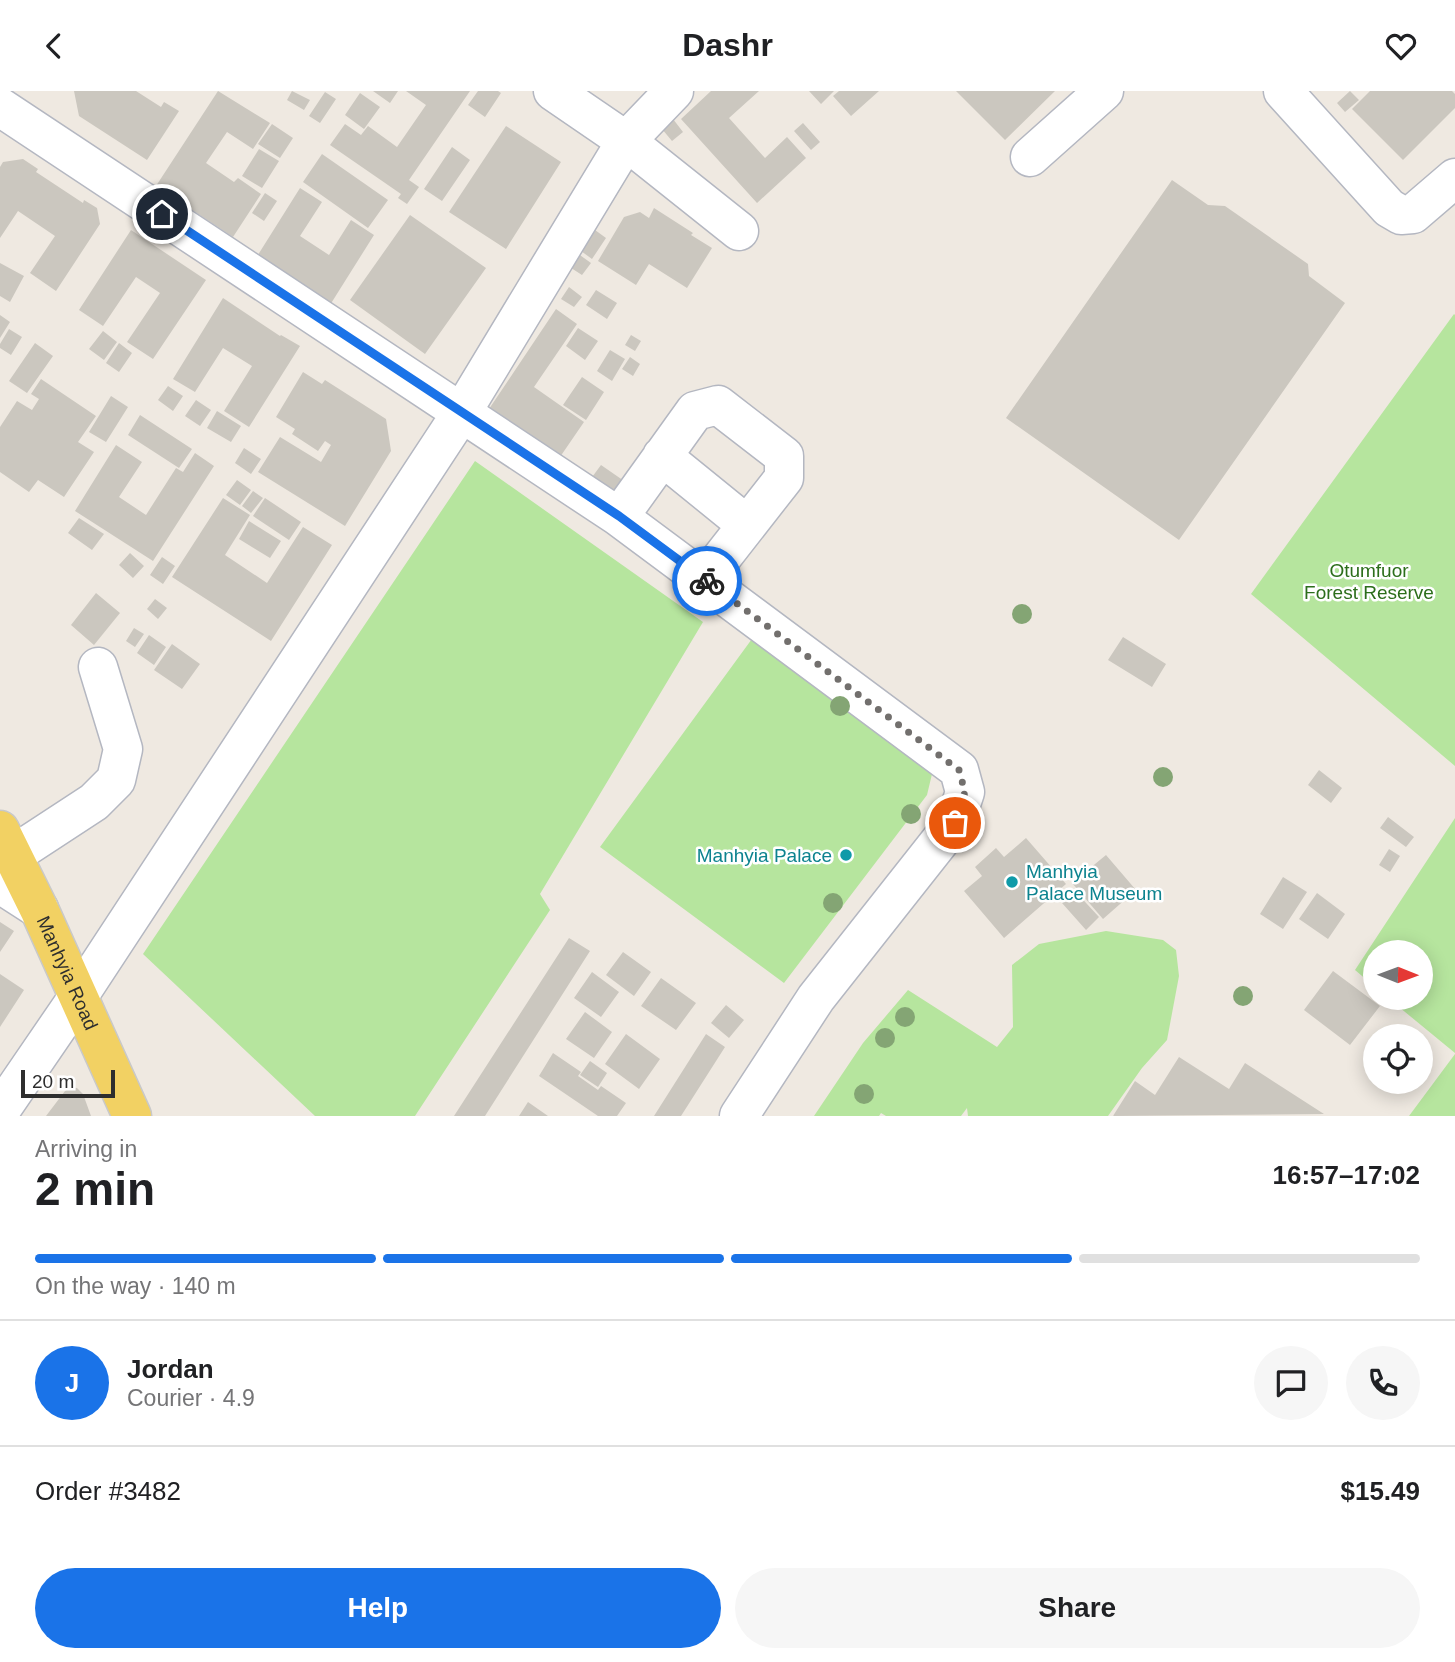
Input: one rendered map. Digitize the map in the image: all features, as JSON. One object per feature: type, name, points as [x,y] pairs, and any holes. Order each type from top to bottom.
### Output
[{"type":"main road","name":"Manhyia Road","points":[[4,856],[39,909],[132,1116]]},
{"type":"street","points":[[0,100],[7,91]]},
{"type":"street","points":[[553,91],[626,141],[739,231]]},
{"type":"street","points":[[0,1111],[78,997],[462,412],[626,141],[674,91]]},
{"type":"street","points":[[1030,157],[1104,91]]},
{"type":"street","points":[[1283,91],[1389,208],[1401,215],[1413,214],[1455,179]]},
{"type":"street","points":[[0,107],[619,516],[959,770],[965,792],[955,823],[816,998],[739,1116]]},
{"type":"street","points":[[619,516],[695,411],[718,405],[784,456],[784,478],[705,579]]},
{"type":"street","points":[[662,456],[747,525]]},
{"type":"street","points":[[4,856],[94,802],[116,780],[123,749],[98,667]]},
{"type":"green space","name":"Otumfuor Forest Reserve","points":[[1455,315],[1455,766],[1251,594]]},
{"type":"green space","points":[[475,461],[703,622],[540,894],[550,910],[415,1116],[315,1116],[143,954]]},
{"type":"green space","points":[[757,632],[925,755],[932,774],[927,795],[784,983],[600,847]]},
{"type":"green space","points":[[1455,818],[1455,1053],[1433,1035],[1433,1024],[1420,1024],[1403,1010],[1433,1010],[1433,940],[1375,940]]},
{"type":"green space","points":[[1106,931],[1163,940],[1176,950],[1179,976],[1167,1040],[1142,1068],[1108,1116],[968,1116],[967,1108],[961,1116],[886,1116],[881,1113],[879,1116],[814,1116],[863,1043],[908,990],[997,1047],[1013,1027],[1012,965],[1039,944]]},
{"type":"green space","points":[[1363,958],[1363,977],[1355,970]]},
{"type":"green space","points":[[1455,1054],[1455,1116],[1409,1116],[1425,1094],[1433,1094],[1433,1084]]},
{"type":"building","points":[[74,91],[136,91],[161,107],[164,102],[179,111],[147,160],[79,116]]},
{"type":"building","points":[[218,91],[270,123],[253,149],[227,132],[206,163],[234,182],[238,178],[261,194],[233,237],[156,186]]},
{"type":"building","points":[[292,91],[310,100],[304,110],[287,100]]},
{"type":"building","points":[[373,91],[398,91],[390,103]]},
{"type":"building","points":[[406,91],[470,91],[409,180],[419,187],[407,204],[398,198],[401,194],[330,145],[345,124],[361,135],[368,126],[397,147],[426,105]]},
{"type":"building","points":[[478,91],[501,93],[485,117],[468,105]]},
{"type":"building","points":[[711,91],[759,91],[729,118],[765,158],[787,137],[806,158],[757,203],[681,119]]},
{"type":"building","points":[[809,91],[834,91],[821,104]]},
{"type":"building","points":[[839,91],[879,91],[851,116],[833,96]]},
{"type":"building","points":[[956,91],[1055,91],[1005,140]]},
{"type":"building","points":[[1350,91],[1359,100],[1345,112],[1337,103]]},
{"type":"building","points":[[1370,91],[1452,91],[1455,94],[1455,108],[1403,160],[1352,109]]},
{"type":"building","points":[[325,92],[336,99],[320,123],[309,116]]},
{"type":"building","points":[[360,93],[380,107],[364,129],[345,115]]},
{"type":"building","points":[[673,119],[683,132],[672,141],[662,129]]},
{"type":"building","points":[[803,123],[820,142],[811,150],[794,131]]},
{"type":"building","points":[[272,124],[293,138],[280,158],[258,144]]},
{"type":"building","points":[[506,126],[561,162],[506,249],[449,212]]},
{"type":"building","points":[[452,147],[470,160],[442,201],[424,189]]},
{"type":"building","points":[[259,149],[279,161],[262,188],[242,176]]},
{"type":"building","points":[[322,154],[388,200],[368,228],[303,182]]},
{"type":"building","points":[[23,159],[38,169],[36,172],[83,203],[84,200],[97,208],[100,224],[56,291],[30,273],[55,236],[18,211],[0,238],[0,167],[3,162]]},
{"type":"building","points":[[1172,180],[1208,205],[1225,206],[1308,264],[1309,276],[1345,303],[1179,540],[1006,418]]},
{"type":"building","points":[[300,188],[322,202],[300,236],[329,255],[351,220],[374,235],[330,305],[256,258]]},
{"type":"building","points":[[265,193],[277,201],[264,221],[252,213]]},
{"type":"building","points":[[654,208],[712,248],[687,288],[649,264],[636,285],[598,261],[624,217],[640,212],[649,218]]},
{"type":"building","points":[[410,215],[486,268],[425,354],[350,300]]},
{"type":"building","points":[[131,230],[206,280],[153,359],[127,342],[160,293],[136,277],[103,326],[79,310]]},
{"type":"building","points":[[595,230],[606,238],[592,259],[581,251]]},
{"type":"building","points":[[577,253],[591,263],[582,275],[568,266]]},
{"type":"building","points":[[0,263],[24,276],[10,302],[0,296]]},
{"type":"building","points":[[569,287],[582,297],[574,307],[561,299]]},
{"type":"building","points":[[596,290],[617,303],[607,319],[586,305]]},
{"type":"building","points":[[223,298],[300,346],[249,427],[224,411],[252,366],[223,348],[195,392],[173,379]]},
{"type":"building","points":[[556,309],[577,324],[534,387],[584,422],[560,457],[489,409]]},
{"type":"building","points":[[0,315],[10,322],[0,338]]},
{"type":"building","points":[[578,328],[598,341],[585,360],[566,346]]},
{"type":"building","points":[[9,329],[22,337],[11,355],[0,348]]},
{"type":"building","points":[[103,331],[117,342],[104,360],[89,349]]},
{"type":"building","points":[[631,335],[641,341],[635,351],[625,345]]},
{"type":"building","points":[[35,343],[53,356],[27,393],[9,381]]},
{"type":"building","points":[[119,343],[132,353],[119,372],[106,363]]},
{"type":"building","points":[[610,350],[625,359],[612,381],[597,371]]},
{"type":"building","points":[[630,357],[640,364],[633,376],[622,369]]},
{"type":"building","points":[[303,372],[322,384],[325,380],[386,419],[391,451],[345,526],[258,472],[280,437],[321,462],[331,445],[325,441],[318,451],[292,434],[295,429],[276,417]]},
{"type":"building","points":[[582,377],[604,392],[586,420],[563,405]]},
{"type":"building","points":[[41,379],[96,416],[78,442],[94,452],[64,497],[38,480],[29,492],[0,472],[0,427],[17,401],[32,410],[39,399],[31,394]]},
{"type":"building","points":[[168,386],[183,396],[173,411],[158,400]]},
{"type":"building","points":[[111,396],[128,407],[106,442],[89,432]]},
{"type":"building","points":[[196,400],[211,410],[200,426],[185,416]]},
{"type":"building","points":[[217,411],[241,426],[231,442],[207,428]]},
{"type":"building","points":[[140,415],[192,449],[179,468],[128,435]]},
{"type":"building","points":[[116,445],[142,462],[119,497],[146,515],[176,468],[183,472],[195,453],[214,466],[153,561],[75,511]]},
{"type":"building","points":[[244,448],[261,459],[251,474],[235,463]]},
{"type":"building","points":[[601,465],[627,483],[610,507],[584,488]]},
{"type":"building","points":[[237,480],[251,490],[240,505],[226,495]]},
{"type":"building","points":[[253,491],[263,498],[251,513],[242,506]]},
{"type":"building","points":[[223,498],[250,515],[225,555],[267,583],[303,527],[332,545],[271,641],[172,577]]},
{"type":"building","points":[[265,498],[301,522],[289,540],[253,516]]},
{"type":"building","points":[[79,518],[104,534],[92,550],[68,533]]},
{"type":"building","points":[[249,521],[281,541],[270,558],[239,539]]},
{"type":"building","points":[[130,553],[144,566],[133,578],[119,565]]},
{"type":"building","points":[[162,557],[175,566],[163,584],[150,575]]},
{"type":"building","points":[[96,593],[120,613],[94,645],[71,625]]},
{"type":"building","points":[[155,599],[167,608],[158,619],[147,609]]},
{"type":"building","points":[[134,628],[144,634],[135,647],[126,641]]},
{"type":"building","points":[[149,635],[166,647],[154,665],[137,653]]},
{"type":"building","points":[[1123,637],[1166,664],[1152,687],[1108,660]]},
{"type":"building","points":[[172,644],[200,664],[182,689],[154,670]]},
{"type":"building","points":[[1319,770],[1342,788],[1331,803],[1308,785]]},
{"type":"building","points":[[1388,817],[1414,837],[1406,847],[1380,828]]},
{"type":"building","points":[[1026,838],[1066,884],[1004,938],[964,891],[982,876],[975,867],[996,848],[1004,857]]},
{"type":"building","points":[[1389,849],[1400,856],[1390,872],[1379,865]]},
{"type":"building","points":[[1106,855],[1136,890],[1103,919],[1072,883]]},
{"type":"building","points":[[1283,877],[1307,892],[1283,929],[1260,914]]},
{"type":"building","points":[[1075,891],[1099,917],[1086,930],[1062,903]]},
{"type":"building","points":[[1317,893],[1345,914],[1328,939],[1299,919]]},
{"type":"building","points":[[0,922],[14,931],[0,952]]},
{"type":"building","points":[[569,938],[590,951],[485,1116],[454,1116]]},
{"type":"building","points":[[623,952],[651,972],[634,996],[606,975]]},
{"type":"building","points":[[1333,971],[1363,993],[1363,1010],[1377,1010],[1366,1024],[1363,1024],[1363,1028],[1350,1045],[1304,1010]]},
{"type":"building","points":[[592,972],[619,992],[601,1017],[574,998]]},
{"type":"building","points":[[0,974],[24,990],[0,1027]]},
{"type":"building","points":[[661,978],[696,1003],[676,1030],[641,1006]]},
{"type":"building","points":[[726,1005],[744,1020],[729,1038],[711,1023]]},
{"type":"building","points":[[585,1012],[612,1032],[594,1058],[566,1039]]},
{"type":"building","points":[[626,1034],[660,1059],[639,1089],[605,1064]]},
{"type":"building","points":[[706,1034],[725,1047],[681,1116],[654,1116]]},
{"type":"building","points":[[553,1053],[581,1072],[578,1076],[598,1090],[601,1086],[626,1103],[617,1116],[598,1116],[539,1076]]},
{"type":"building","points":[[1179,1057],[1229,1089],[1245,1063],[1324,1114],[1113,1116],[1135,1081],[1155,1095]]},
{"type":"building","points":[[590,1061],[607,1073],[598,1087],[580,1075]]},
{"type":"building","points":[[71,1087],[77,1088],[83,1094],[91,1116],[46,1116],[65,1091]]},
{"type":"building","points":[[528,1102],[548,1116],[519,1116]]},
{"type":"way so far","points":[[707,581],[959,770],[965,792],[955,823]]},
{"type":"place","name":"Manhyia Palace","points":[[846,855]]},
{"type":"place","name":"Manhyia Palace Museum","points":[[1012,882]]},
{"type":"route","points":[[162,214],[619,516],[707,581]]}]
